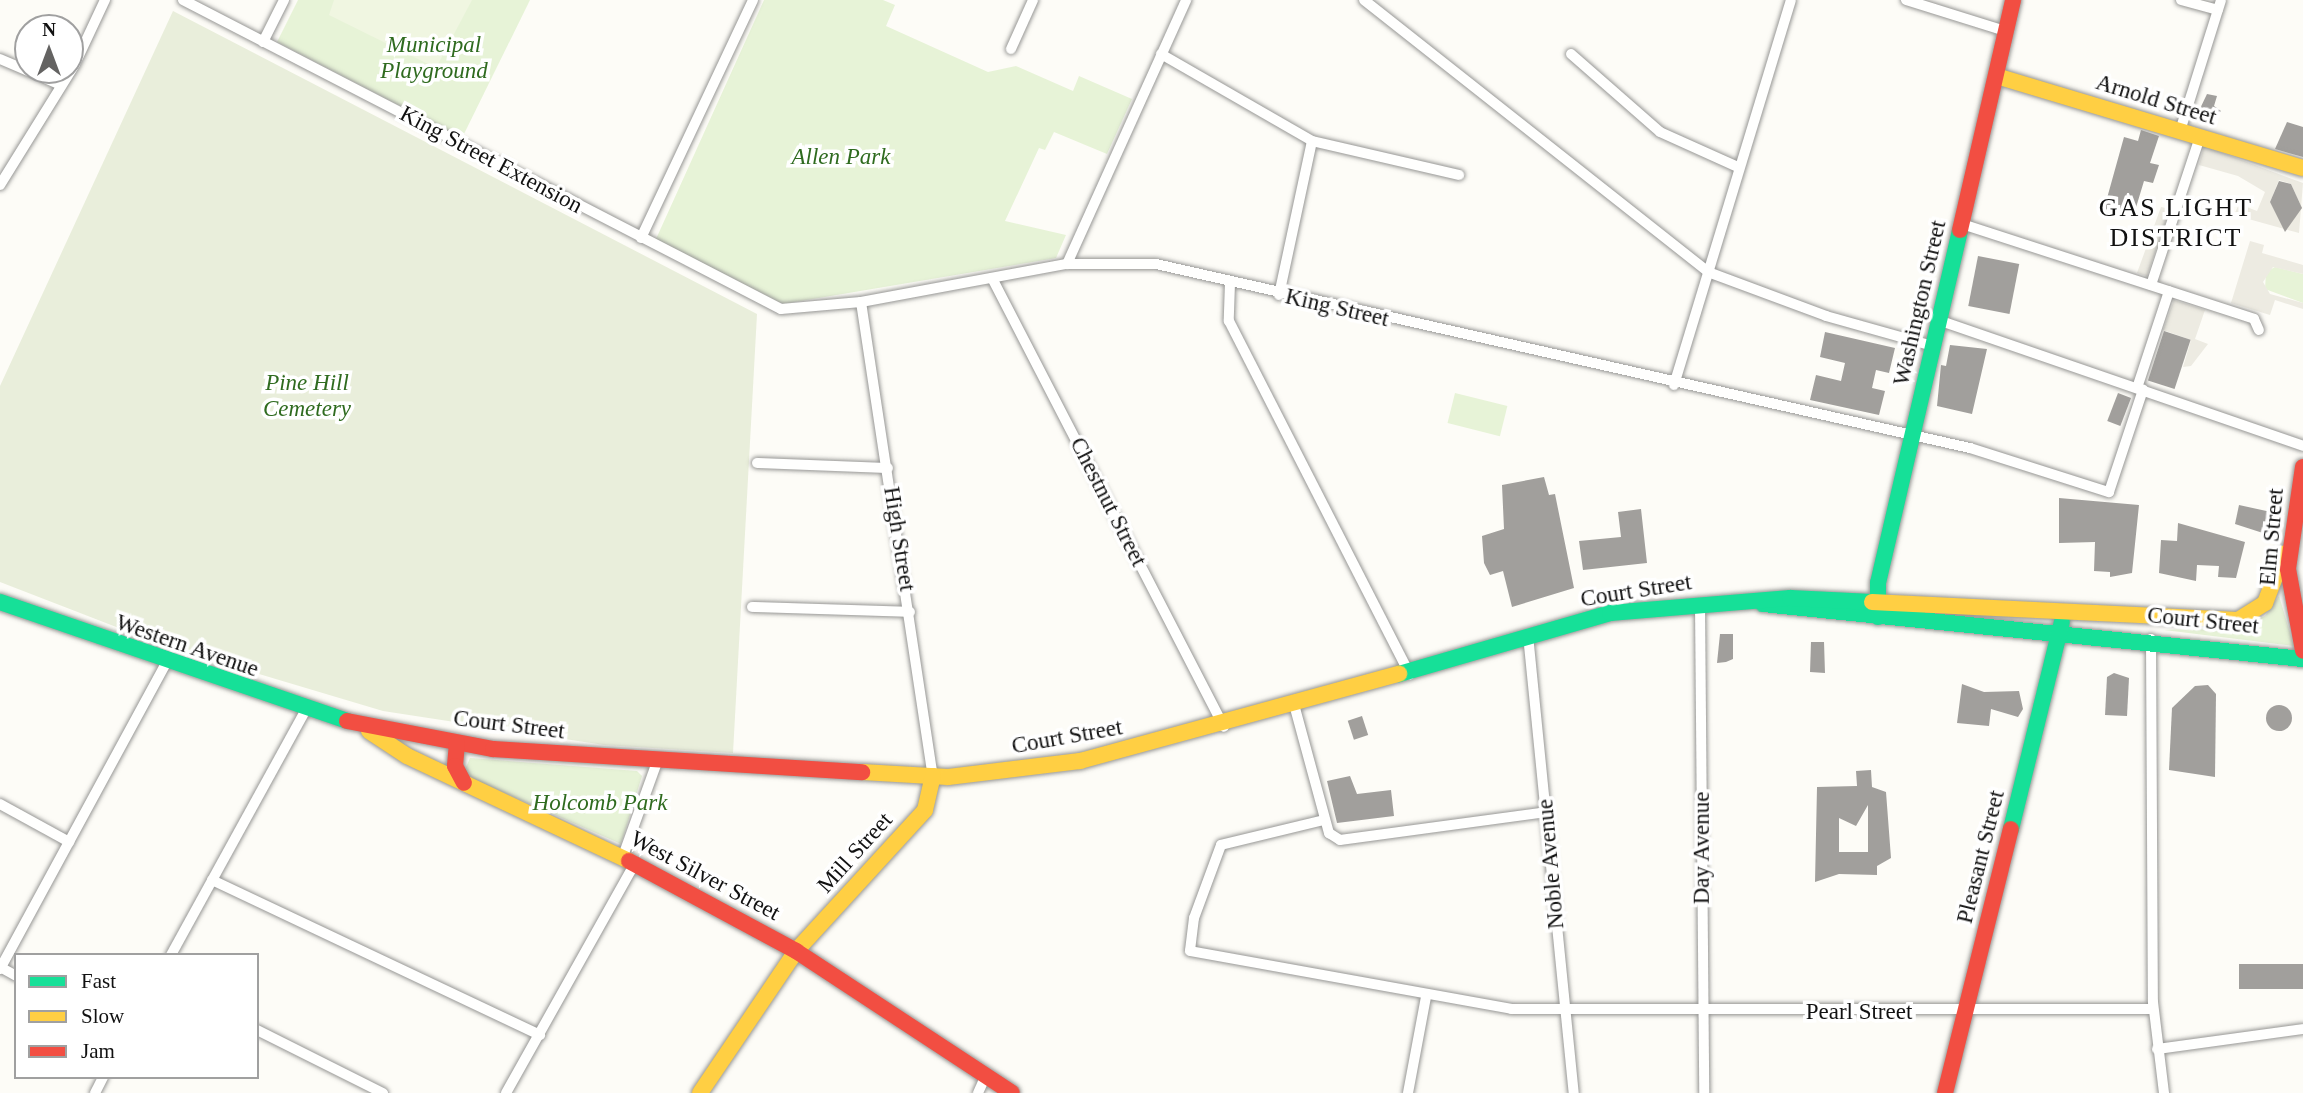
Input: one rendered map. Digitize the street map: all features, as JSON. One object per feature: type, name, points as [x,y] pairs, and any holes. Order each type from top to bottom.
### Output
[{"type":"main road","name":"Washington Street","points":[[1877,609],[1912,436],[2012,0]]},
{"type":"main road","name":"Arnold Street","points":[[1996,76],[2303,168]]},
{"type":"main road","name":"Elm Street","points":[[2303,467],[2291,531],[2289,595],[2303,651]]},
{"type":"main road","name":"Court Street","points":[[362,726],[457,743],[657,762],[933,776],[1080,761],[1224,727],[1410,674],[1528,635],[1610,613],[1700,604],[1877,609],[1971,606],[2153,618],[2231,620],[2252,614],[2270,596],[2291,531]]},
{"type":"main road","name":"Western Avenue","points":[[0,602],[166,663],[362,726]]},
{"type":"main road","points":[[1970,626],[1971,606]]},
{"type":"main road","name":"Court Street","points":[[1877,609],[1970,626],[2151,639],[2303,659]]},
{"type":"main road","name":"Pleasant Street","points":[[1945,1093],[2063,612]]},
{"type":"main road","points":[[2151,639],[2153,618]]},
{"type":"main road","name":"West Silver Street","points":[[362,726],[464,783],[629,860],[796,951],[1012,1093]]},
{"type":"main road","points":[[457,743],[455,766],[464,783]]},
{"type":"main road","name":"Mill Street","points":[[700,1093],[796,951],[925,810],[933,776]]},
{"type":"street","points":[[0,186],[61,85],[105,0]]},
{"type":"street","name":"King Street Extension","points":[[183,0],[760,303]]},
{"type":"street","points":[[263,41],[284,0]]},
{"type":"street","points":[[640,238],[753,0]]},
{"type":"street","points":[[1011,49],[1033,0]]},
{"type":"street","points":[[1067,264],[1186,0]]},
{"type":"street","points":[[1364,0],[1708,272],[1816,313],[1933,345]]},
{"type":"street","points":[[1674,384],[1791,0]]},
{"type":"street","points":[[1906,0],[2005,31]]},
{"type":"street","points":[[2180,131],[2219,5],[2181,0]]},
{"type":"street","points":[[1161,54],[1312,141],[1459,175]]},
{"type":"street","points":[[1571,54],[1660,132],[1738,167]]},
{"type":"street","points":[[0,59],[61,85]]},
{"type":"street","points":[[2151,285],[2200,137]]},
{"type":"street","points":[[1279,295],[1312,141]]},
{"type":"street","points":[[1962,224],[2259,321],[2259,330]]},
{"type":"street","name":"King Street","points":[[760,303],[792,311],[862,302],[1067,264],[1156,264],[1279,295],[1912,436],[2109,492],[2140,389]]},
{"type":"street","name":"Chestnut Street","points":[[992,278],[1224,727]]},
{"type":"street","points":[[1230,282],[1229,321],[1410,674]]},
{"type":"street","points":[[2140,389],[2169,291]]},
{"type":"street","name":"High Street","points":[[862,302],[933,776]]},
{"type":"street","points":[[1938,320],[2303,446]]},
{"type":"street","points":[[757,463],[888,468]]},
{"type":"street","name":"Day Avenue","points":[[1700,604],[1704,1093]]},
{"type":"street","points":[[752,607],[910,612]]},
{"type":"street","name":"Noble Avenue","points":[[1528,635],[1574,1093]]},
{"type":"street","points":[[2151,639],[2153,1009],[2164,1093]]},
{"type":"street","points":[[0,968],[166,663]]},
{"type":"street","points":[[1295,708],[1324,820],[1340,840],[1546,812]]},
{"type":"street","points":[[172,953],[306,709]]},
{"type":"street","points":[[506,1093],[540,1035],[629,860],[657,762]]},
{"type":"street","points":[[0,804],[69,842]]},
{"type":"street","name":"Pearl Street","points":[[1324,820],[1228,840],[1201,896],[1190,951],[1426,997],[1565,1009],[1965,1013],[2153,1009]]},
{"type":"street","points":[[212,880],[540,1035]]},
{"type":"street","points":[[1408,1093],[1426,997]]},
{"type":"street","points":[[2157,1049],[2303,1030]]},
{"type":"street","points":[[259,1031],[383,1093]]},
{"type":"street","points":[[978,1093],[986,1075]]},
{"type":"green space","name":"Municipal Playground","points":[[298,0],[530,0],[462,138],[277,42]]},
{"type":"green space","points":[[334,0],[472,0],[436,68],[329,15]]},
{"type":"green space","name":"Allen Park","points":[[764,0],[883,0],[895,5],[886,26],[988,72],[1016,66],[1073,91],[1079,76],[1132,99],[1107,154],[1054,132],[1045,150],[1039,148],[1005,221],[1066,235],[1056,258],[783,304],[656,239]]},
{"type":"green space","name":"Pine Hill Cemetery","points":[[173,11],[757,314],[733,753],[604,745],[383,711],[168,647],[0,582],[0,386]]},
{"type":"green space","points":[[2275,267],[2303,274],[2303,303],[2265,289],[2266,272]]},
{"type":"green space","points":[[1455,393],[1507,406],[1500,436],[1448,423]]},
{"type":"green space","points":[[2279,596],[2294,646],[2164,630],[2243,626],[2265,616]]},
{"type":"green space","name":"Holcomb Park","points":[[470,758],[637,771],[642,776],[621,844],[473,779],[464,772]]},
{"type":"shaded area","points":[[2204,146],[2303,183],[2301,206],[2291,184],[2279,180],[2270,202],[2283,226],[2301,209],[2299,233],[2234,215],[2239,204],[2257,211],[2265,192],[2238,176],[2199,165]]},
{"type":"shaded area","points":[[2161,207],[2170,209],[2147,276],[2137,273]]},
{"type":"shaded area","points":[[2250,241],[2264,245],[2262,253],[2303,265],[2303,274],[2273,267],[2263,282],[2270,294],[2303,303],[2303,309],[2275,300],[2270,315],[2231,303]]},
{"type":"shaded area","points":[[2174,300],[2205,310],[2195,339],[2208,344],[2191,366],[2183,367],[2191,340],[2163,330]]},
{"type":"building","points":[[2207,94],[2217,96],[2214,106],[2221,111],[2213,122],[2196,117]]},
{"type":"building","points":[[2287,122],[2303,127],[2303,157],[2275,149]]},
{"type":"building","points":[[2141,130],[2159,136],[2150,163],[2159,165],[2153,183],[2144,181],[2134,214],[2104,209],[2124,137],[2138,141]]},
{"type":"building","points":[[2279,181],[2291,184],[2302,208],[2285,232],[2270,202]]},
{"type":"building","points":[[1978,256],[2019,264],[2009,314],[1968,306]]},
{"type":"building","points":[[2164,331],[2191,340],[2175,389],[2148,380]]},
{"type":"building","points":[[1825,332],[1895,348],[1889,373],[1876,370],[1872,388],[1885,391],[1879,415],[1810,400],[1816,375],[1841,381],[1845,363],[1820,357]]},
{"type":"building","points":[[1950,345],[1987,349],[1972,414],[1937,406],[1941,365],[1946,366]]},
{"type":"building","points":[[2118,393],[2131,398],[2120,426],[2107,421]]},
{"type":"building","points":[[1544,477],[1549,495],[1555,494],[1574,588],[1512,607],[1503,571],[1490,575],[1484,563],[1482,536],[1504,529],[1502,485]]},
{"type":"building","points":[[2059,498],[2139,505],[2132,573],[2110,577],[2110,572],[2094,571],[2095,542],[2059,543]]},
{"type":"building","points":[[2239,505],[2271,512],[2266,534],[2235,524]]},
{"type":"building","points":[[1641,509],[1647,563],[1583,570],[1579,541],[1621,537],[1618,512]]},
{"type":"building","points":[[2178,523],[2245,542],[2236,578],[2218,577],[2219,566],[2197,565],[2196,581],[2159,573],[2161,540],[2177,541]]},
{"type":"building","points":[[1720,634],[1733,634],[1733,659],[1717,663]]},
{"type":"building","points":[[1811,642],[1824,642],[1825,673],[1810,672]]},
{"type":"building","points":[[2114,673],[2129,678],[2127,716],[2105,715],[2107,677]]},
{"type":"building","points":[[1962,684],[1984,692],[2019,691],[2023,709],[2018,717],[1991,709],[1989,726],[1957,723]]},
{"type":"building","points":[[2208,685],[2216,694],[2215,777],[2169,770],[2172,708],[2195,686]]},
{"type":"building","points":[[2279,705],[2288,709],[2292,718],[2288,727],[2279,731],[2270,727],[2266,718],[2270,709]]},
{"type":"building","points":[[1362,716],[1368,735],[1354,740],[1348,721]]},
{"type":"building","points":[[1871,770],[1872,787],[1886,792],[1891,858],[1877,866],[1877,875],[1839,874],[1815,882],[1817,787],[1857,786],[1856,771]],"holes":[[[1868,805],[1868,852],[1839,852],[1839,818],[1856,826]]]},
{"type":"building","points":[[1350,776],[1357,794],[1391,790],[1394,816],[1337,823],[1327,781]]},
{"type":"building","points":[[2239,964],[2303,964],[2303,989],[2239,989]]},
{"type":"traffic: fast","points":[[1878,617],[1878,583],[1960,230]]},
{"type":"traffic: fast","points":[[1399,674],[1610,613],[1790,598],[1872,602]]},
{"type":"traffic: fast","points":[[0,602],[347,721]]},
{"type":"traffic: fast","points":[[1763,604],[2303,659]]},
{"type":"traffic: fast","points":[[2011,829],[2062,622]]},
{"type":"traffic: slow","points":[[1996,76],[2303,168]]},
{"type":"traffic: slow","points":[[1872,602],[2238,620],[2265,603],[2284,554]]},
{"type":"traffic: slow","points":[[862,772],[948,777],[1080,761],[1399,674]]},
{"type":"traffic: slow","points":[[369,731],[407,756],[629,861]]},
{"type":"traffic: slow","points":[[700,1093],[796,951],[925,810],[933,776]]},
{"type":"traffic: jam","points":[[1960,230],[2013,0]]},
{"type":"traffic: jam","points":[[2303,467],[2288,569],[2303,651]]},
{"type":"traffic: jam","points":[[347,721],[493,749],[862,772]]},
{"type":"traffic: jam","points":[[457,743],[455,766],[464,783]]},
{"type":"traffic: jam","points":[[1945,1093],[2011,829]]},
{"type":"traffic: jam","points":[[629,861],[796,951],[1012,1093]]},
{"type":"district","name":"GAS LIGHT DISTRICT","points":[[2176,223]]}]
